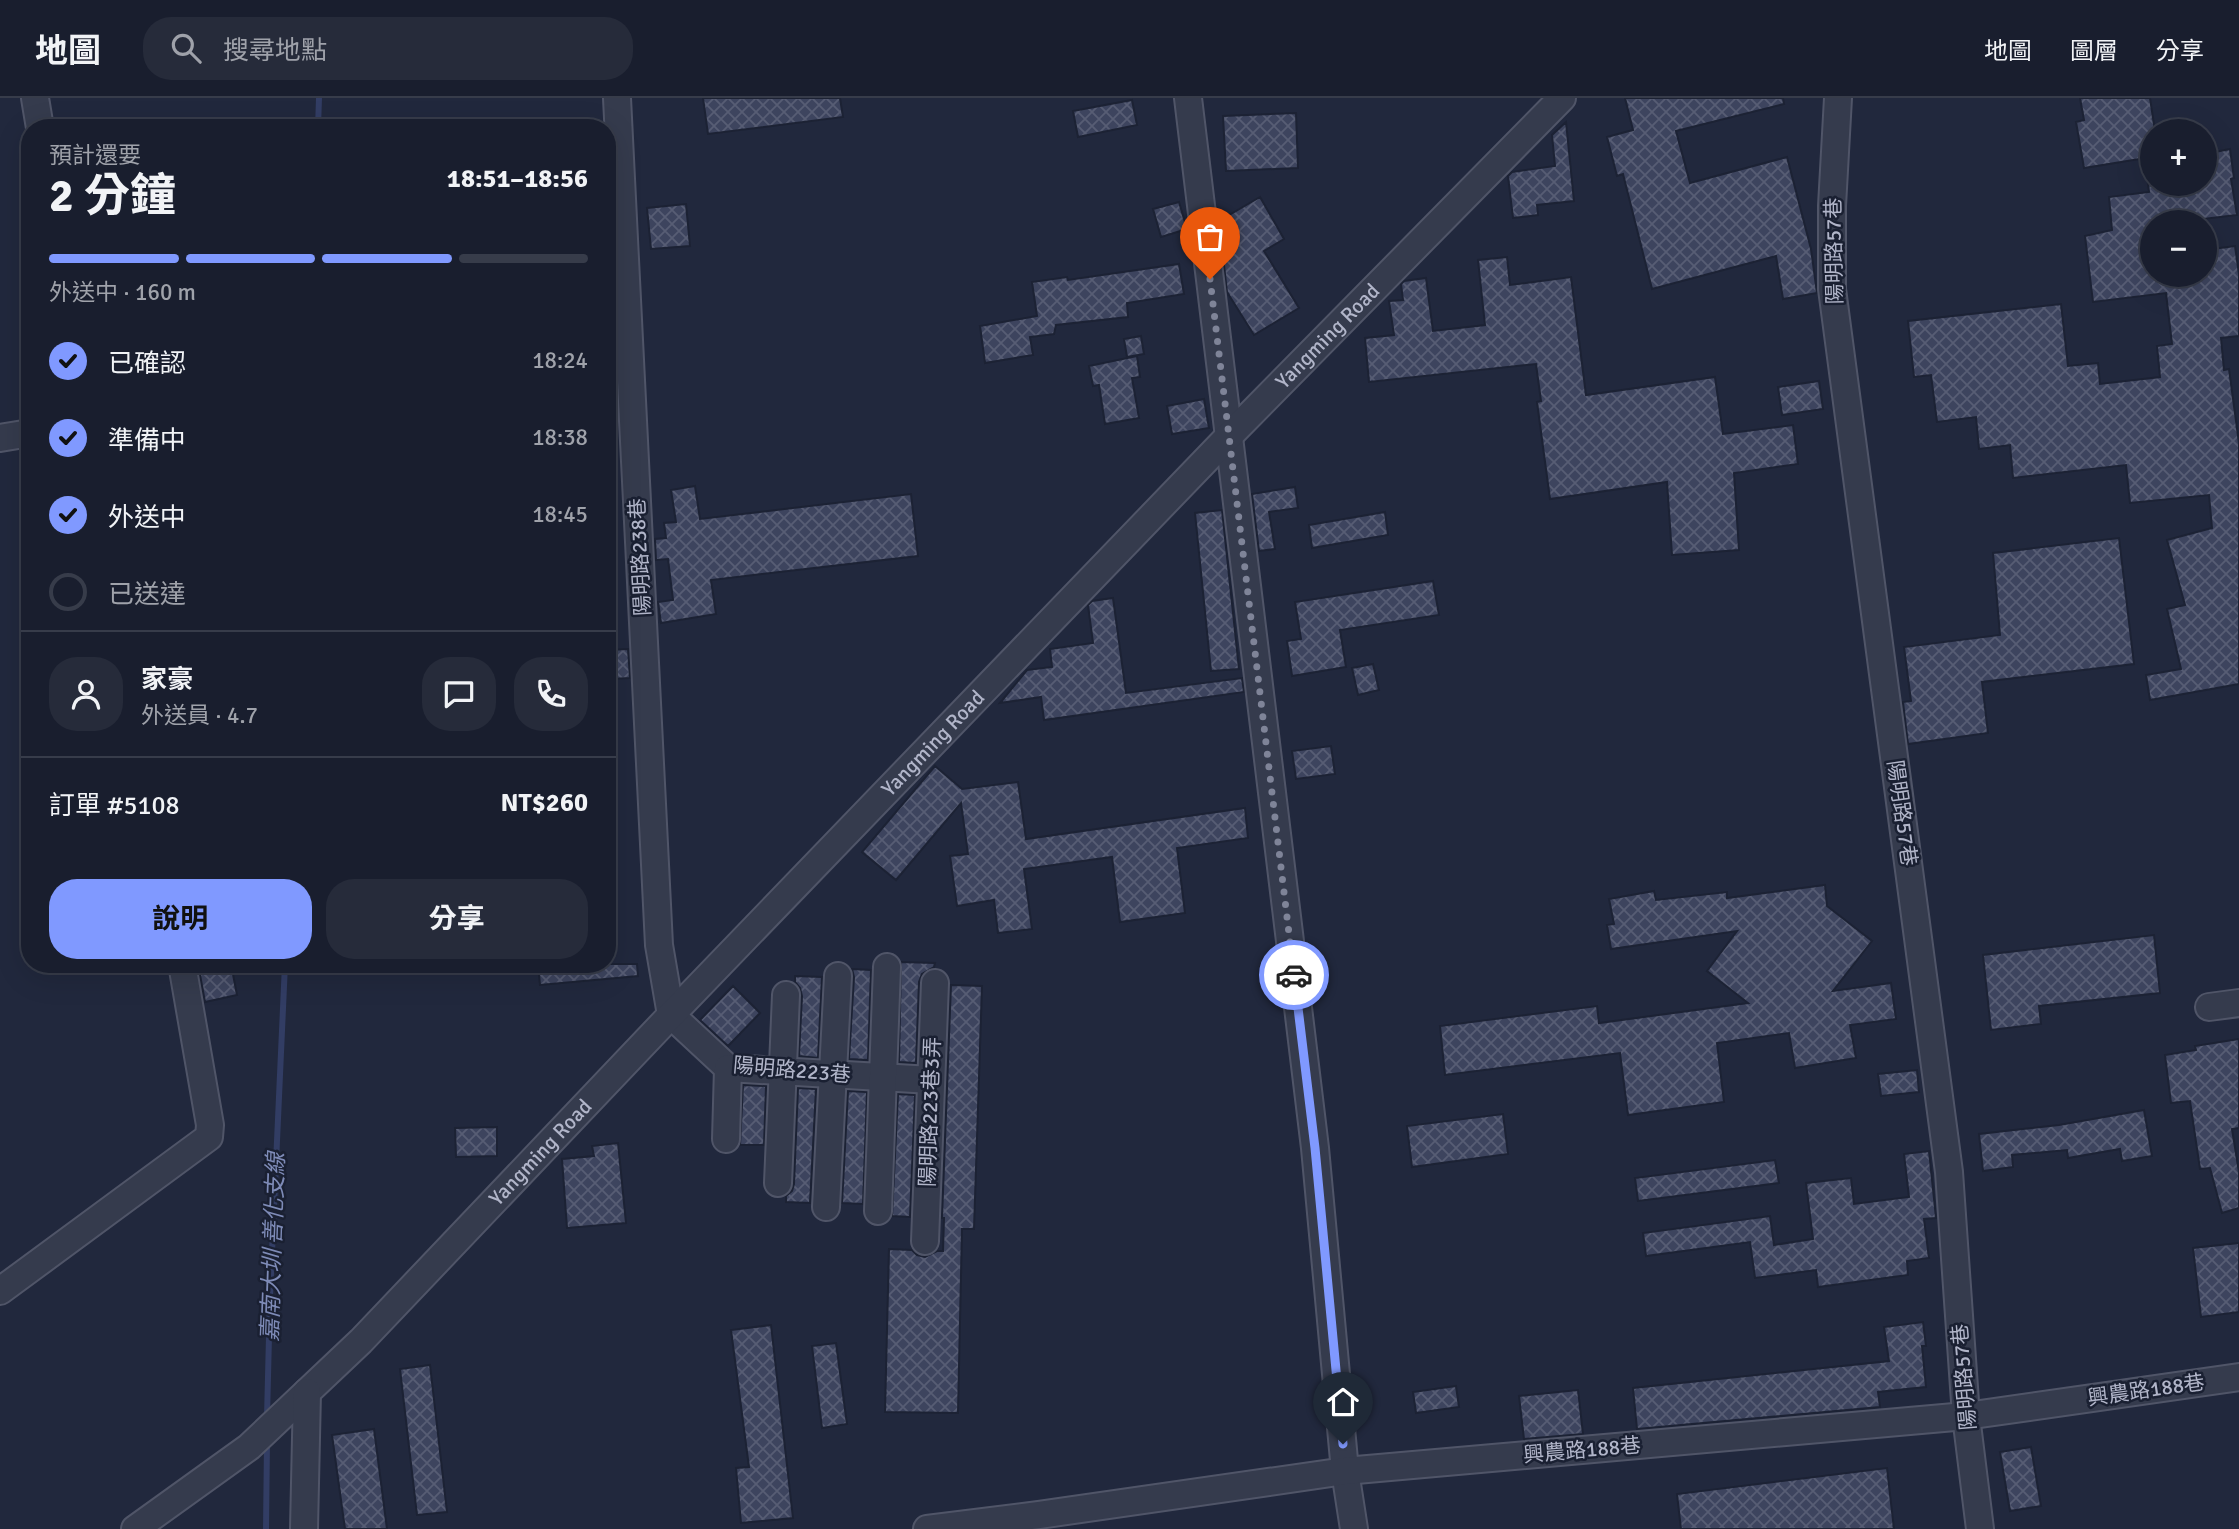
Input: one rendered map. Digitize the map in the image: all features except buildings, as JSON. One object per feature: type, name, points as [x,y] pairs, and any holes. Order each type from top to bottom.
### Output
[{"type":"street","points":[[35,98],[38,119]]},
{"type":"street","name":"陽明路238巷","points":[[617,98],[659,945],[671,1015]]},
{"type":"street","points":[[1188,98],[1315,1148],[1345,1471],[1354,1529]]},
{"type":"street","name":"Yangming Road","points":[[135,1529],[249,1447],[361,1341],[1230,435],[1562,98]]},
{"type":"street","name":"陽明路57巷","points":[[1838,98],[1832,206],[1832,289],[1949,1172],[1966,1416],[1980,1529]]},
{"type":"street","points":[[0,438],[21,434]]},
{"type":"street","points":[[878,1211],[887,967]]},
{"type":"street","points":[[0,1291],[209,1137],[210,1125],[184,973]]},
{"type":"street","points":[[826,1206],[838,976]]},
{"type":"street","name":"陽明路223巷3弄","points":[[925,1241],[935,983]]},
{"type":"street","points":[[778,1183],[786,995]]},
{"type":"street","points":[[2209,1007],[2239,1003]]},
{"type":"street","name":"陽明路223巷","points":[[671,1015],[728,1068],[931,1080]]},
{"type":"street","points":[[726,1139],[728,1068]]},
{"type":"street","name":"興農路188巷","points":[[927,1529],[1040,1522],[1345,1471],[1966,1416],[2239,1377]]},
{"type":"street","points":[[304,1529],[307,1392]]},
{"type":"waterway","name":"嘉南大圳 善化支線","points":[[318,119],[319,98]]},
{"type":"waterway","name":"嘉南大圳 善化支線","points":[[267,1417],[285,973]]},
{"type":"waterway","name":"嘉南大圳 善化支線","points":[[266,1529],[267,1442]]},
{"type":"way so far","points":[[1210,279],[1294,975]]},
{"type":"route","points":[[1294,975],[1315,1148],[1343,1444]]}]
